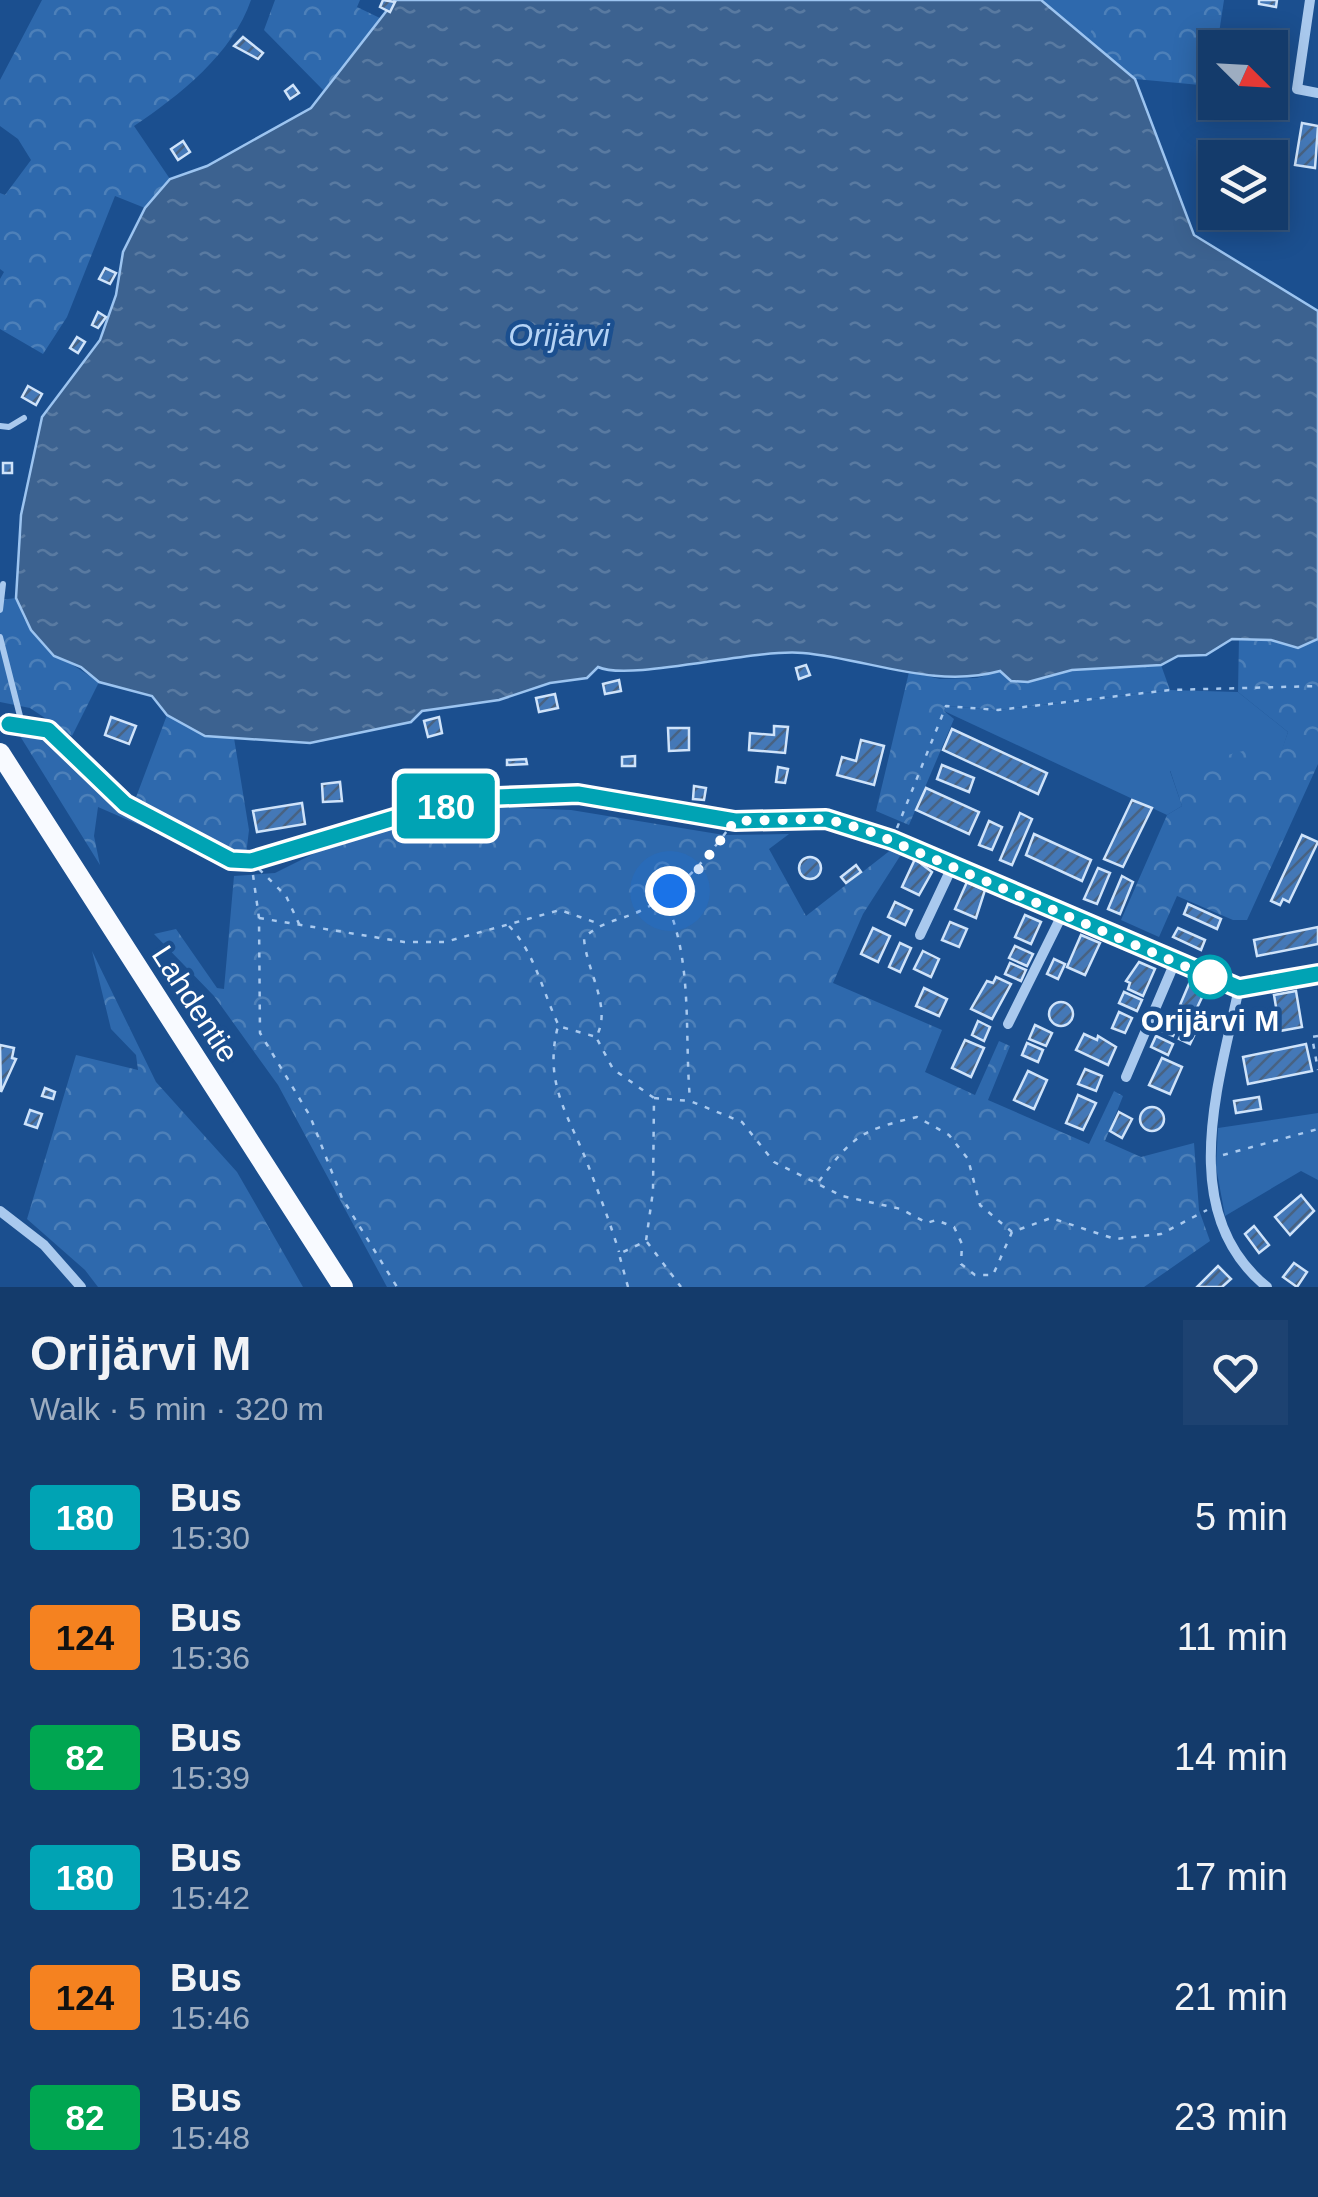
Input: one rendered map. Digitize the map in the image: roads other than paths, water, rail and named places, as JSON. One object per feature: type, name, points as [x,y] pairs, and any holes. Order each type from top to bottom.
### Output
[{"type":"highway","name":"Lahdentie","points":[[0,753],[343,1287]]},
{"type":"street","points":[[1310,0],[1297,89],[1318,93]]},
{"type":"street","points":[[9,724],[48,730],[125,804],[219,856],[251,861],[414,812],[498,797],[578,794],[735,821],[826,819],[866,830],[1239,988],[1318,974]]},
{"type":"street","points":[[920,935],[952,866]]},
{"type":"street","points":[[1008,1024],[1063,913]]},
{"type":"street","points":[[1126,1077],[1174,962]]},
{"type":"street","points":[[1239,988],[1222,1056],[1210,1158],[1214,1194],[1230,1239],[1257,1284]]},
{"type":"street","points":[[0,1212],[44,1245],[81,1287]]},
{"type":"lane","points":[[0,426],[24,418]]},
{"type":"lane","points":[[0,610],[3,584]]},
{"type":"lane","points":[[0,637],[22,724]]},
{"type":"water","name":"Orijärvi","points":[[395,0],[1041,0],[1135,79],[1194,235],[1318,311],[1318,639],[1298,648],[1271,640],[1232,639],[1206,655],[1178,656],[1161,665],[1072,670],[1028,682],[1011,681],[1000,671],[975,676],[926,675],[803,653],[636,670],[598,667],[587,678],[550,683],[499,700],[422,711],[411,722],[310,743],[205,736],[167,715],[152,696],[99,682],[81,667],[54,656],[31,630],[16,598],[21,515],[42,417],[100,340],[116,295],[123,252],[145,208],[170,179],[207,166],[311,108]]},
{"type":"place","name":"Orijärvi M","points":[[1210,977]]}]
